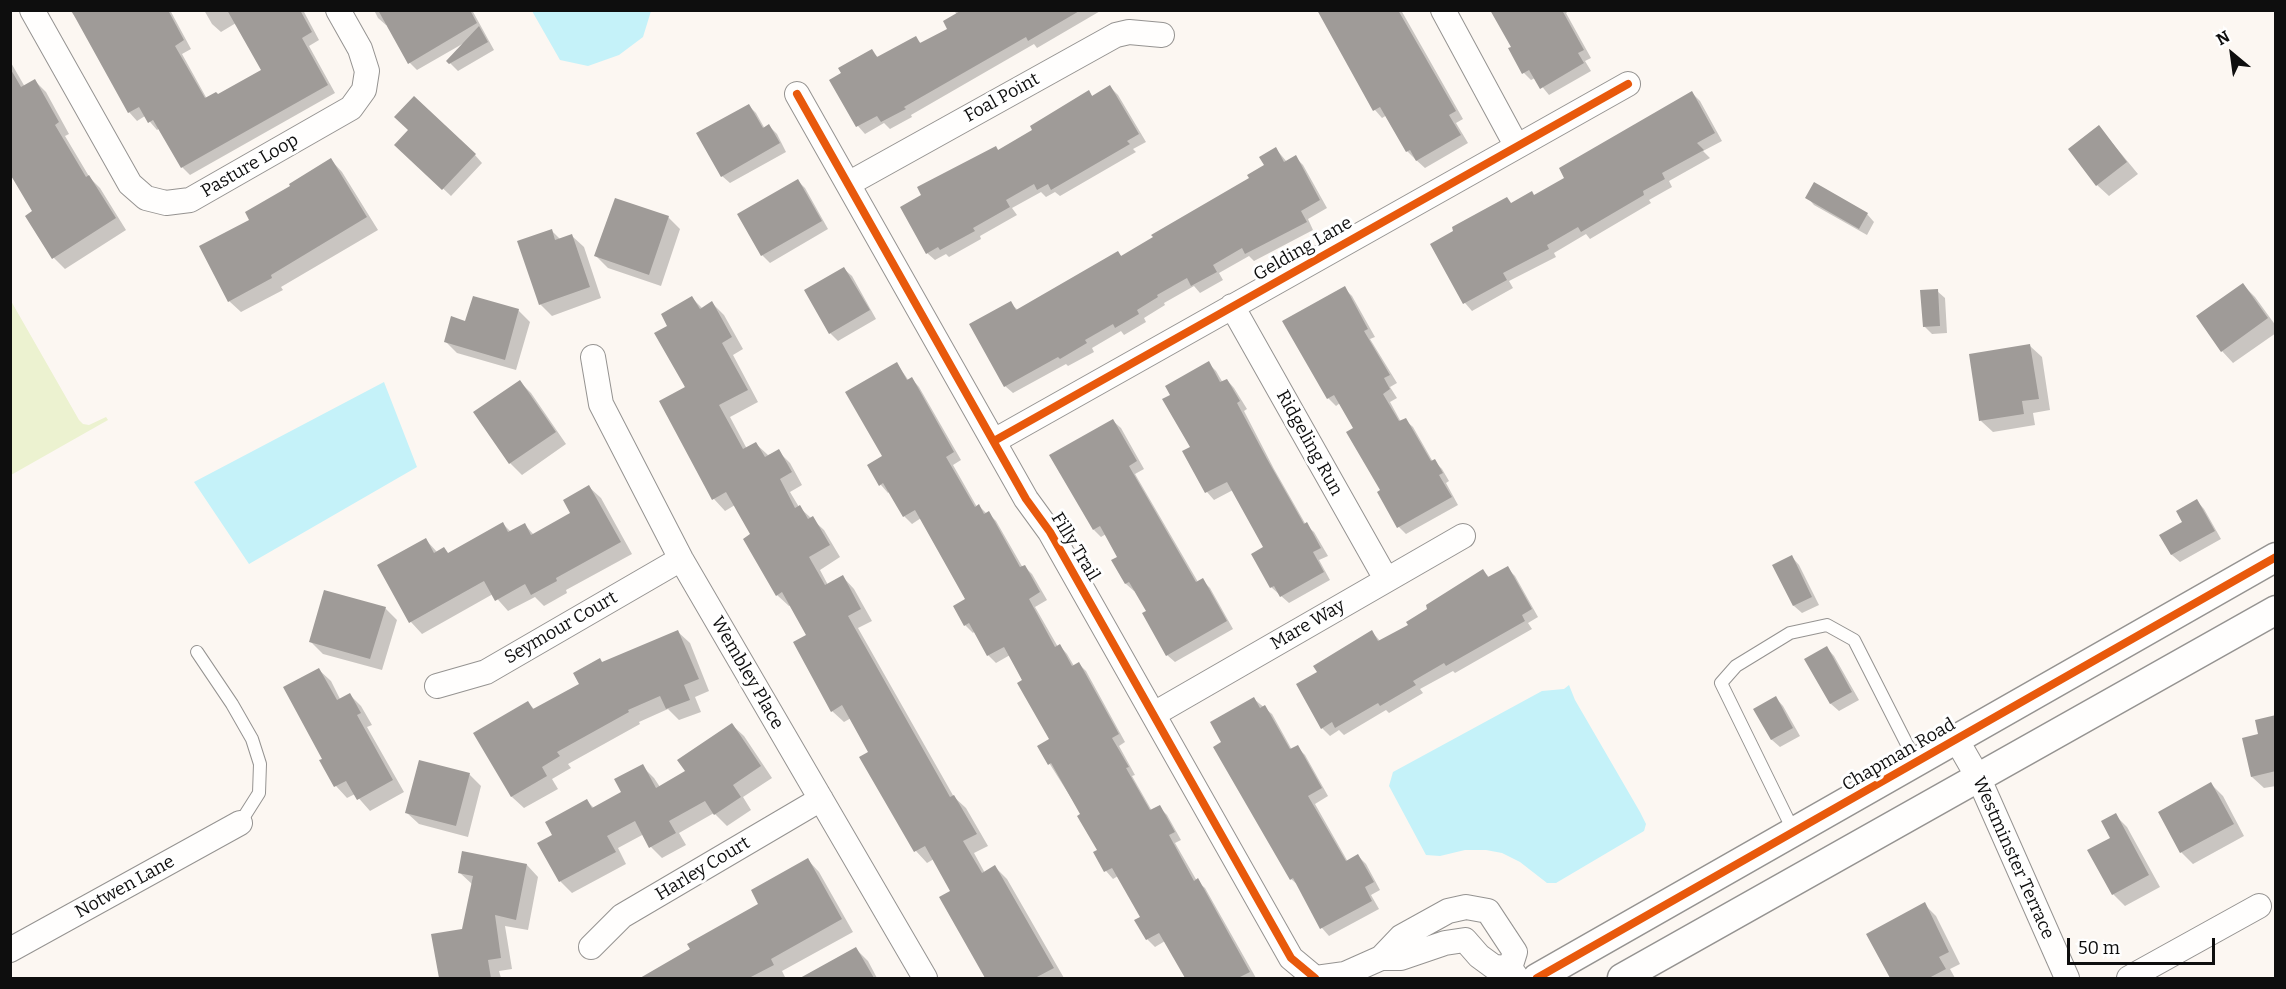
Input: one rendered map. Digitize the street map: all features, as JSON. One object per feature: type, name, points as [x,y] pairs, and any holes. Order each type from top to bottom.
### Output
[{"type":"street","name":"Pasture Loop","points":[[33,10],[130,184],[146,198],[166,203],[190,200],[351,108],[364,90],[367,70],[360,49],[338,10]]},
{"type":"street","points":[[1443,10],[1516,145]]},
{"type":"street","name":"Foal Point","points":[[849,184],[1116,35],[1129,32],[1162,34]]},
{"type":"street","name":"Gelding Lane","points":[[994,441],[1516,145],[1628,84]]},
{"type":"street","name":"Filly Trail","points":[[797,94],[1026,499],[1050,532],[1291,958],[1316,978],[1345,974],[1381,958]]},
{"type":"street","name":"Ridgeling Run","points":[[1232,306],[1386,579]]},
{"type":"street","name":"Wembley Place","points":[[593,357],[601,404],[681,559],[925,978]]},
{"type":"street","name":"Mare Way","points":[[1154,714],[1463,536]]},
{"type":"street","name":"Chapman Road","points":[[1537,978],[2276,557]]},
{"type":"street","name":"Seymour Court","points":[[437,686],[486,672],[681,559]]},
{"type":"street","points":[[1622,978],[2276,610]]},
{"type":"street","name":"Westminster Terrace","points":[[1956,739],[1979,779],[2067,978]]},
{"type":"street","name":"Harley Court","points":[[591,947],[622,916],[821,799]]},
{"type":"street","name":"Notwen Lane","points":[[10,950],[240,823]]},
{"type":"street","points":[[2129,978],[2259,906]]},
{"type":"street","points":[[1381,958],[1401,937],[1448,911],[1466,907],[1488,911],[1515,952],[1513,973],[1494,967],[1479,956],[1465,940]]},
{"type":"street","points":[[1381,958],[1401,958],[1445,943],[1465,940],[1488,911]]},
{"type":"lane","points":[[1794,832],[1721,683],[1736,666],[1790,633],[1827,624],[1854,640],[1916,762]]},
{"type":"lane","points":[[197,652],[252,739],[260,764],[259,793],[240,823]]},
{"type":"green space","points":[[11,301],[79,420],[89,425],[106,417],[108,420],[11,475]]},
{"type":"water","points":[[532,11],[651,11],[643,37],[619,55],[588,66],[560,60]]},
{"type":"water","points":[[384,382],[417,467],[249,564],[194,482]]},
{"type":"water","points":[[1569,685],[1575,700],[1640,812],[1646,824],[1644,831],[1556,883],[1547,883],[1520,862],[1502,853],[1465,850],[1440,856],[1426,855],[1389,786],[1393,772],[1542,691],[1564,689]]},
{"type":"building","points":[[71,10],[168,10],[184,40],[175,46],[205,98],[216,92],[218,94],[261,70],[227,10],[300,10],[312,32],[302,38],[328,85],[181,168],[153,120],[148,123],[139,107],[128,113]]},
{"type":"building","points":[[378,10],[470,10],[477,23],[408,64]]},
{"type":"building","points":[[962,10],[1081,10],[1028,41],[1026,37],[881,122],[877,116],[856,127],[829,80],[841,73],[838,68],[872,49],[877,57],[916,36],[920,43],[947,29],[943,21]]},
{"type":"building","points":[[1317,10],[1398,10],[1456,111],[1449,115],[1461,135],[1416,161],[1410,150],[1406,152],[1380,107],[1373,111]]},
{"type":"building","points":[[1490,10],[1562,10],[1584,50],[1578,53],[1584,63],[1540,89],[1529,70],[1522,74],[1508,48],[1511,47]]},
{"type":"building","points":[[479,26],[488,42],[449,64],[446,61]]},
{"type":"building","points":[[10,68],[21,87],[35,79],[59,122],[55,125],[86,177],[89,175],[116,218],[52,259],[25,216],[32,211],[10,174]]},
{"type":"building","points":[[1110,85],[1139,134],[1127,141],[1130,144],[1051,190],[1048,184],[1037,190],[1034,184],[1006,200],[1010,207],[973,228],[975,231],[940,250],[938,247],[926,254],[900,207],[921,195],[917,187],[996,146],[998,150],[1032,130],[1030,126],[1089,90],[1092,96]]},
{"type":"building","points":[[1692,91],[1715,133],[1697,143],[1704,150],[1662,173],[1665,179],[1643,191],[1644,195],[1581,232],[1578,227],[1547,245],[1549,249],[1503,273],[1507,280],[1463,304],[1430,244],[1453,231],[1452,227],[1507,197],[1511,203],[1532,191],[1534,195],[1564,178],[1559,168]]},
{"type":"building","points":[[414,96],[476,154],[442,190],[394,145],[408,130],[394,117]]},
{"type":"building","points":[[749,104],[763,128],[769,124],[780,143],[721,177],[696,133]]},
{"type":"building","points":[[2099,125],[2127,162],[2096,186],[2068,149]]},
{"type":"building","points":[[1276,147],[1284,162],[1296,155],[1320,200],[1301,211],[1307,222],[1245,254],[1242,248],[1213,265],[1217,272],[1191,286],[1187,278],[1157,295],[1158,297],[1137,310],[1139,314],[1115,328],[1113,324],[1085,340],[1087,343],[1060,359],[1058,357],[1004,387],[969,324],[1011,301],[1016,310],[1118,251],[1121,256],[1153,237],[1151,235],[1249,178],[1247,175],[1264,165],[1259,157]]},
{"type":"building","points":[[331,158],[367,217],[271,275],[272,278],[228,302],[199,246],[249,220],[245,212],[290,186],[289,184]]},
{"type":"building","points":[[798,179],[822,221],[761,256],[737,214]]},
{"type":"building","points":[[1814,182],[1868,213],[1859,229],[1805,198]]},
{"type":"building","points":[[615,198],[669,216],[649,275],[594,256]]},
{"type":"building","points":[[552,229],[555,240],[572,234],[590,287],[539,305],[517,241]]},
{"type":"building","points":[[844,267],[870,310],[829,334],[804,290]]},
{"type":"building","points":[[2243,283],[2268,318],[2221,352],[2196,316]]},
{"type":"building","points":[[1345,286],[1368,329],[1364,331],[1390,375],[1384,378],[1390,389],[1383,394],[1399,421],[1406,418],[1431,461],[1435,459],[1443,473],[1439,475],[1452,497],[1397,528],[1377,492],[1380,490],[1346,432],[1353,428],[1334,395],[1327,399],[1282,321]]},
{"type":"building","points":[[1938,289],[1940,326],[1923,327],[1920,290]]},
{"type":"building","points":[[473,296],[519,309],[505,360],[444,342],[451,316],[465,321]]},
{"type":"building","points":[[692,296],[700,309],[712,301],[732,337],[722,343],[748,390],[719,405],[743,449],[756,442],[765,457],[779,449],[792,472],[780,479],[795,508],[800,505],[808,519],[813,516],[830,545],[809,557],[825,585],[843,575],[861,609],[848,616],[950,797],[954,795],[977,834],[963,841],[982,873],[995,865],[1054,968],[1035,978],[985,978],[939,897],[950,891],[925,846],[914,852],[859,757],[868,752],[842,705],[831,712],[793,642],[806,635],[782,592],[776,596],[743,539],[750,534],[726,492],[712,500],[659,401],[685,387],[654,333],[667,326],[661,314]]},
{"type":"building","points":[[2030,344],[2039,399],[2022,401],[2024,414],[1979,421],[1969,354]]},
{"type":"building","points":[[1209,361],[1220,382],[1227,379],[1267,459],[1304,524],[1307,522],[1321,548],[1313,552],[1324,572],[1280,597],[1274,586],[1270,588],[1251,554],[1263,547],[1227,482],[1205,493],[1182,451],[1190,447],[1162,399],[1170,395],[1165,386]]},
{"type":"building","points":[[897,362],[907,380],[912,377],[954,452],[946,457],[975,507],[979,504],[984,514],[989,511],[1020,567],[1025,565],[1040,592],[1029,599],[1055,647],[1060,644],[1072,666],[1079,662],[1119,734],[1112,738],[1129,767],[1126,768],[1150,810],[1160,805],[1175,832],[1169,835],[1194,881],[1198,878],[1250,972],[1238,978],[1185,978],[1159,933],[1146,940],[1134,920],[1140,917],[1112,868],[1104,872],[1093,852],[1097,850],[1077,816],[1080,814],[1051,763],[1048,765],[1037,746],[1049,739],[1017,683],[1022,680],[1004,647],[987,656],[969,623],[964,626],[953,606],[965,599],[915,510],[903,517],[883,483],[879,486],[867,465],[882,456],[845,392]]},
{"type":"building","points":[[520,380],[556,432],[509,464],[473,412]]},
{"type":"building","points":[[1113,419],[1137,461],[1129,466],[1196,582],[1203,578],[1227,621],[1166,656],[1142,613],[1146,611],[1129,582],[1125,584],[1111,560],[1117,557],[1100,526],[1093,530],[1049,455]]},
{"type":"building","points":[[589,485],[621,542],[556,578],[557,581],[531,595],[525,584],[495,601],[484,581],[409,623],[377,565],[426,538],[434,553],[444,547],[448,553],[503,522],[508,532],[525,523],[531,535],[570,513],[563,500]]},
{"type":"building","points":[[2197,499],[2215,531],[2171,555],[2159,535],[2182,522],[2176,511]]},
{"type":"building","points":[[1792,555],[1812,597],[1793,606],[1772,565]]},
{"type":"building","points":[[1508,566],[1532,609],[1522,615],[1525,621],[1446,666],[1444,663],[1413,681],[1416,685],[1380,706],[1378,703],[1335,728],[1332,722],[1321,729],[1296,684],[1317,672],[1313,666],[1372,630],[1378,641],[1408,625],[1406,622],[1427,609],[1426,605],[1483,569],[1488,577]]},
{"type":"building","points":[[324,590],[386,607],[370,659],[309,642]]},
{"type":"building","points":[[678,630],[699,679],[684,685],[690,700],[666,709],[660,696],[628,710],[629,712],[557,752],[560,756],[542,767],[547,776],[511,797],[473,733],[528,701],[533,709],[579,684],[573,673],[600,658],[602,662]]},
{"type":"building","points":[[1827,646],[1852,692],[1830,704],[1804,659]]},
{"type":"building","points":[[319,668],[337,700],[350,693],[361,713],[357,715],[393,780],[357,800],[346,781],[334,787],[319,760],[322,759],[283,687]]},
{"type":"building","points":[[1776,696],[1793,728],[1771,740],[1753,709]]},
{"type":"building","points":[[1254,697],[1260,708],[1265,705],[1290,749],[1298,745],[1322,788],[1308,796],[1346,861],[1358,854],[1374,882],[1365,887],[1372,901],[1320,929],[1293,878],[1290,880],[1213,747],[1221,742],[1210,722]]},
{"type":"building","points":[[2276,715],[2276,771],[2251,777],[2242,738],[2258,734],[2255,720]]},
{"type":"building","points":[[732,723],[761,766],[733,785],[741,797],[714,815],[705,801],[669,821],[676,833],[649,848],[635,821],[607,836],[616,852],[559,882],[537,843],[552,835],[545,822],[587,799],[592,808],[621,792],[614,779],[643,764],[656,788],[685,771],[677,760]]},
{"type":"building","points":[[419,760],[470,773],[456,826],[405,813]]},
{"type":"building","points":[[2211,782],[2234,824],[2180,853],[2158,812]]},
{"type":"building","points":[[2116,813],[2149,875],[2112,895],[2087,850],[2110,838],[2101,821]]},
{"type":"building","points":[[462,851],[527,864],[516,920],[495,915],[501,958],[488,960],[491,978],[439,978],[431,934],[462,929],[473,876],[458,873]]},
{"type":"building","points":[[808,858],[842,919],[771,959],[774,965],[749,978],[640,978],[690,949],[687,944],[758,904],[751,890]]},
{"type":"building","points":[[1925,902],[1949,952],[1939,957],[1946,969],[1929,978],[1890,978],[1866,934]]},
{"type":"building","points":[[856,947],[874,978],[800,978]]},
{"type":"cycle path","points":[[994,441],[1628,84]]},
{"type":"cycle path","points":[[797,94],[1026,499],[1050,532],[1291,958],[1315,978]]},
{"type":"cycle path","points":[[1537,978],[2276,557]]}]
